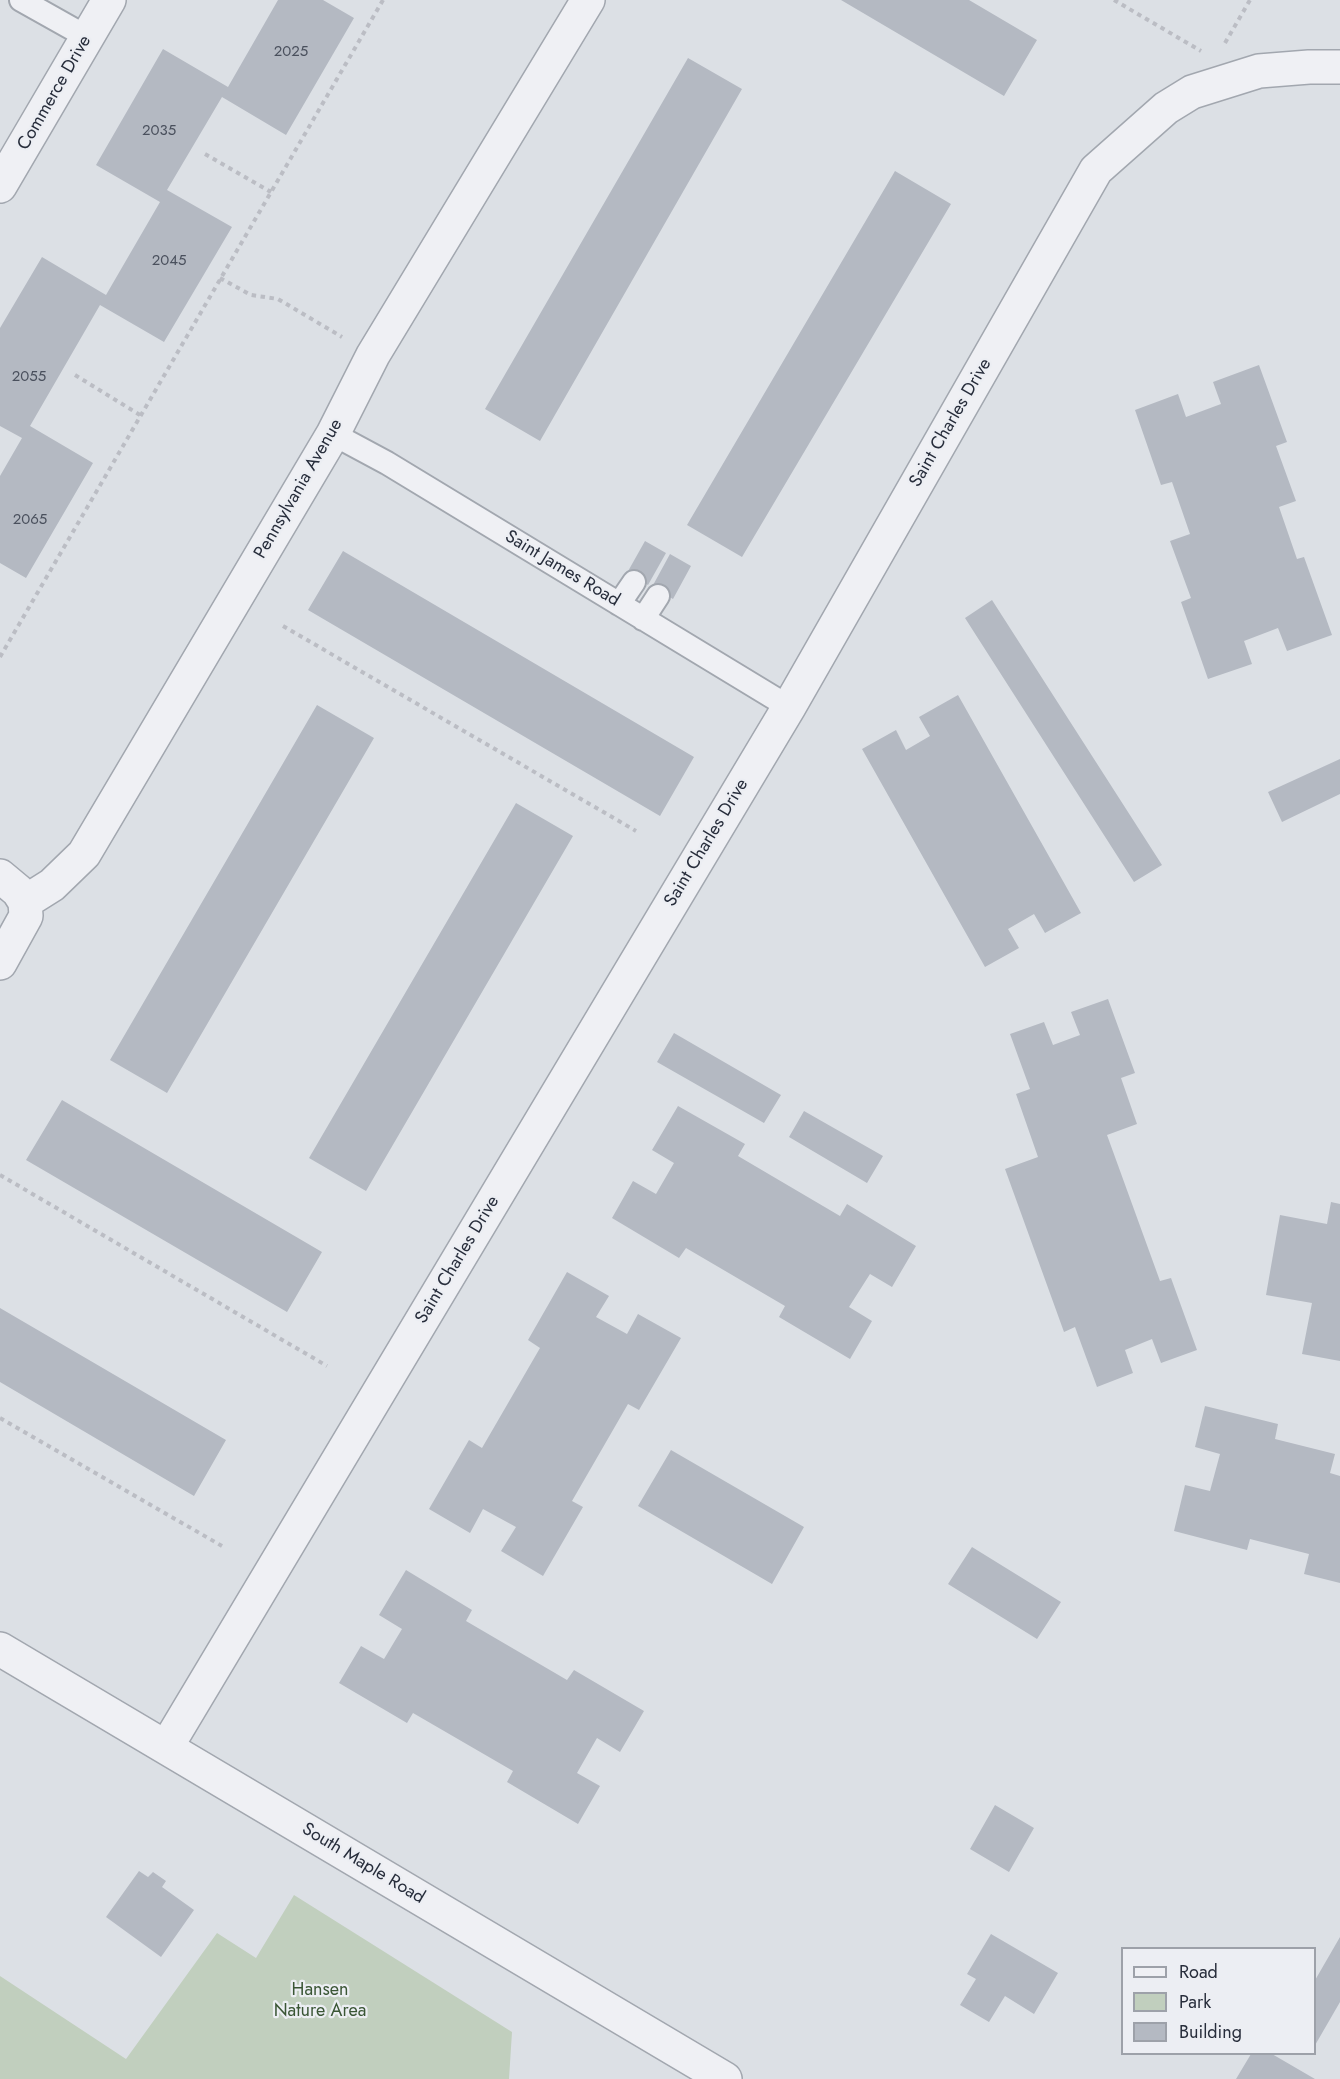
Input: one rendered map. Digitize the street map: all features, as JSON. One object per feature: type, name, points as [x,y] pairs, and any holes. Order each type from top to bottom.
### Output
[{"type":"street","name":"Commerce Drive","points":[[1,181],[109,0]]},
{"type":"street","name":"Pennsylvania Avenue","points":[[25,902],[52,885],[84,854],[333,434],[373,356],[588,0]]},
{"type":"street","name":"Saint Charles Drive","points":[[167,1746],[789,707],[1096,170],[1166,108],[1192,92],[1220,70],[1259,71],[1340,67]]},
{"type":"street","points":[[0,876],[18,891],[25,902],[26,916],[0,963]]},
{"type":"street","name":"South Maple Road","points":[[0,1648],[725,2079]]},
{"type":"lane","points":[[21,0],[87,38]]},
{"type":"lane","name":"Saint James Road","points":[[333,434],[387,463],[789,707]]},
{"type":"lane","points":[[620,604],[634,582]]},
{"type":"lane","points":[[643,619],[658,596]]},
{"type":"path","points":[[0,657],[383,0]]},
{"type":"path","points":[[1114,0],[1220,70],[1250,0]]},
{"type":"path","points":[[205,154],[271,192]]},
{"type":"path","points":[[220,278],[251,295],[278,299],[331,331]]},
{"type":"path","points":[[75,375],[140,415]]},
{"type":"path","points":[[67,529],[72,532]]},
{"type":"path","points":[[283,626],[636,831]]},
{"type":"path","points":[[0,1175],[327,1366]]},
{"type":"path","points":[[0,1418],[222,1546]]},
{"type":"green space","name":"Hansen Nature Area","points":[[294,1895],[512,2032],[509,2079],[0,2079],[0,1976],[126,2059],[217,1933],[256,1958]]},
{"type":"building","points":[[278,0],[323,0],[354,18],[286,135],[222,97],[167,190],[232,227],[164,342],[100,305],[30,426],[93,463],[26,578],[0,563],[0,476],[22,438],[0,426],[0,328],[42,257],[106,295],[160,202],[96,165],[163,49],[228,87]]},
{"type":"building","points":[[841,0],[969,0],[1037,40],[1004,96]]},
{"type":"building","points":[[688,58],[742,89],[540,441],[485,409]]},
{"type":"building","points":[[895,171],[951,204],[742,557],[687,525]]},
{"type":"building","points":[[1259,365],[1287,442],[1276,446],[1296,501],[1279,507],[1297,559],[1304,557],[1332,635],[1287,651],[1278,628],[1244,641],[1252,664],[1208,679],[1181,602],[1191,598],[1170,541],[1190,534],[1172,482],[1161,485],[1135,410],[1178,394],[1186,417],[1221,404],[1213,382]]},
{"type":"building","points":[[645,541],[666,553],[648,585],[627,573]]},
{"type":"building","points":[[343,551],[694,757],[660,816],[308,610]]},
{"type":"building","points":[[670,554],[691,566],[673,599],[652,587]]},
{"type":"building","points":[[992,600],[1162,865],[1134,882],[965,618]]},
{"type":"building","points":[[958,695],[1081,913],[1045,933],[1034,914],[1008,929],[1019,948],[985,967],[862,749],[896,730],[906,750],[930,736],[919,717]]},
{"type":"building","points":[[317,705],[374,738],[167,1093],[110,1060]]},
{"type":"building","points":[[1340,759],[1340,794],[1282,822],[1268,792]]},
{"type":"building","points":[[516,803],[573,836],[366,1191],[309,1158]]},
{"type":"building","points":[[1108,999],[1135,1073],[1121,1078],[1137,1124],[1107,1135],[1160,1281],[1171,1278],[1197,1350],[1161,1363],[1152,1339],[1125,1350],[1133,1373],[1097,1387],[1075,1327],[1064,1332],[1005,1169],[1038,1157],[1016,1094],[1030,1089],[1010,1034],[1044,1022],[1053,1045],[1080,1035],[1071,1012]]},
{"type":"building","points":[[674,1033],[781,1095],[764,1123],[657,1062]]},
{"type":"building","points":[[62,1100],[322,1252],[287,1312],[26,1160]]},
{"type":"building","points":[[678,1106],[745,1144],[738,1156],[840,1216],[847,1204],[916,1246],[892,1287],[870,1274],[849,1307],[872,1321],[850,1359],[779,1317],[785,1306],[686,1248],[679,1258],[612,1218],[633,1181],[656,1194],[674,1163],[652,1150]]},
{"type":"building","points":[[804,1111],[883,1156],[867,1183],[789,1137]]},
{"type":"building","points":[[1331,1202],[1340,1204],[1340,1361],[1302,1354],[1312,1303],[1266,1295],[1280,1215],[1327,1224]]},
{"type":"building","points":[[567,1272],[609,1296],[596,1317],[627,1334],[638,1314],[681,1338],[639,1410],[628,1404],[572,1501],[583,1507],[543,1576],[501,1551],[516,1527],[483,1509],[470,1533],[429,1509],[469,1440],[482,1448],[540,1348],[528,1340]]},
{"type":"building","points":[[0,1308],[226,1440],[194,1496],[0,1382]]},
{"type":"building","points":[[1205,1406],[1278,1424],[1275,1439],[1335,1454],[1330,1473],[1340,1476],[1340,1583],[1304,1574],[1309,1554],[1250,1539],[1247,1550],[1174,1531],[1185,1485],[1210,1491],[1220,1454],[1195,1447]]},
{"type":"building","points":[[671,1450],[804,1527],[772,1584],[638,1506]]},
{"type":"building","points":[[972,1547],[1061,1602],[1037,1639],[948,1584]]},
{"type":"building","points":[[406,1570],[472,1610],[466,1621],[567,1680],[574,1670],[644,1711],[620,1752],[597,1738],[577,1773],[600,1786],[578,1824],[507,1782],[513,1771],[413,1713],[407,1723],[339,1683],[361,1646],[384,1659],[402,1629],[379,1615]]},
{"type":"building","points":[[995,1805],[1034,1828],[1009,1872],[970,1849]]},
{"type":"building","points":[[139,1871],[148,1877],[153,1872],[166,1881],[162,1887],[194,1910],[161,1957],[106,1917]]},
{"type":"building","points":[[991,1934],[1058,1973],[1034,2014],[1005,1996],[989,2022],[960,2005],[976,1979],[967,1974]]},
{"type":"building","points":[[1340,1937],[1340,2002],[1316,2044],[1316,1979]]},
{"type":"building","points":[[1250,2055],[1274,2055],[1315,2079],[1236,2079]]}]
